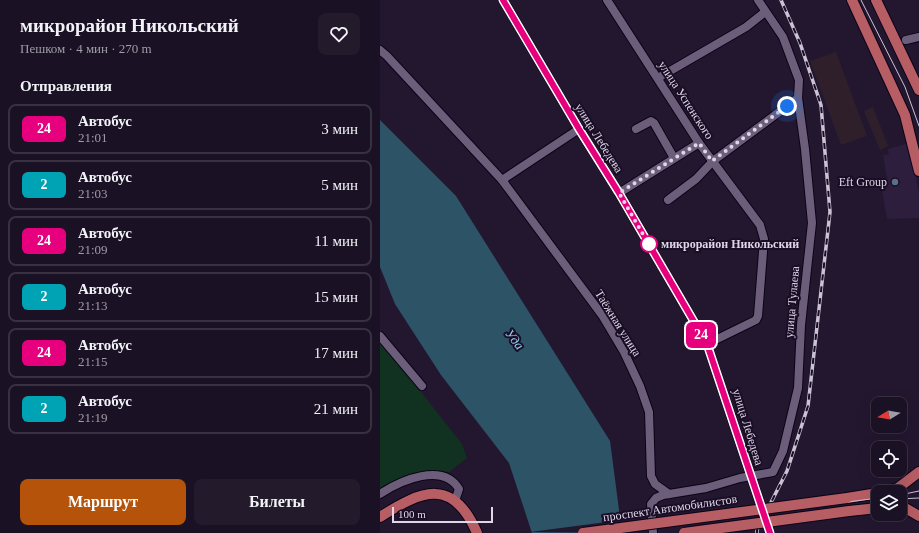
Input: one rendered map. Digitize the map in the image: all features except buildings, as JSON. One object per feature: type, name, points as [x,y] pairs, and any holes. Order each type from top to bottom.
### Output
[{"type":"main road","points":[[852,0],[905,115],[917,154],[919,171]]},
{"type":"main road","points":[[876,0],[919,90]]},
{"type":"main road","points":[[902,485],[919,472]]},
{"type":"main road","points":[[380,517],[416,496],[435,492],[455,501],[469,515],[477,533]]},
{"type":"main road","name":"проспект Автомобилистов","points":[[584,533],[871,494]]},
{"type":"main road","points":[[684,533],[871,509]]},
{"type":"main road","points":[[907,509],[919,516]]},
{"type":"street","name":"улица Лебедева","points":[[503,0],[579,129],[619,193],[707,344],[770,533]]},
{"type":"street","name":"улица Успенского","points":[[607,0],[699,143],[760,225],[764,239],[758,316],[756,320],[707,344]]},
{"type":"street","name":"улица Тулаева","points":[[653,533],[651,504],[656,498],[669,494],[699,490],[740,478],[773,472],[784,451],[798,388],[801,325],[812,223],[798,98],[799,80],[784,37],[758,0]]},
{"type":"street","points":[[658,78],[746,27],[765,12]]},
{"type":"street","points":[[906,40],[919,37]]},
{"type":"street","name":"Таёжная улица","points":[[380,50],[502,180],[602,315],[624,352],[640,386],[649,412],[651,476],[656,484],[669,494]]},
{"type":"street","points":[[668,200],[696,179],[712,161],[798,98]]},
{"type":"street","points":[[636,129],[651,121],[654,123],[674,158]]},
{"type":"street","points":[[502,180],[579,129]]},
{"type":"street","points":[[619,193],[699,143]]},
{"type":"street","points":[[380,336],[422,386]]},
{"type":"street","points":[[380,494],[420,477],[440,474],[455,481],[460,489],[455,501]]},
{"type":"shaded area","points":[[836,52],[867,136],[841,145],[810,61]]},
{"type":"shaded area","points":[[873,107],[888,146],[880,150],[864,111]]},
{"type":"shaded area","points":[[909,143],[919,194],[919,218],[887,219],[880,179],[887,178],[883,155],[889,154],[888,149]]},
{"type":"green space","points":[[380,340],[462,444],[467,458],[449,472],[430,471],[413,474],[380,489]]},
{"type":"water","name":"Уда","points":[[380,120],[456,196],[610,441],[622,533],[532,533],[509,463],[441,375],[395,304],[380,267]]},
{"type":"pier","points":[[622,520],[624,533],[530,532]]},
{"type":"tram line","points":[[861,0],[905,87],[919,126]]},
{"type":"tram line","points":[[907,494],[919,491]]},
{"type":"tram line","points":[[907,499],[919,498]]},
{"type":"tram line","points":[[616,533],[871,499]]},
{"type":"railway","points":[[757,533],[757,530],[787,471],[808,406],[830,212],[821,105],[800,43],[781,0]]},
{"type":"bus line","name":"24","points":[[503,0],[579,129],[619,193],[707,344],[770,533]]},
{"type":"place","name":"Eft Group","points":[[895,182]]},
{"type":"place","name":"микрорайон Никольский","points":[[649,244]]},
{"type":"route","points":[[649,244],[651,248],[619,193],[699,143],[712,161],[787,106]]}]
